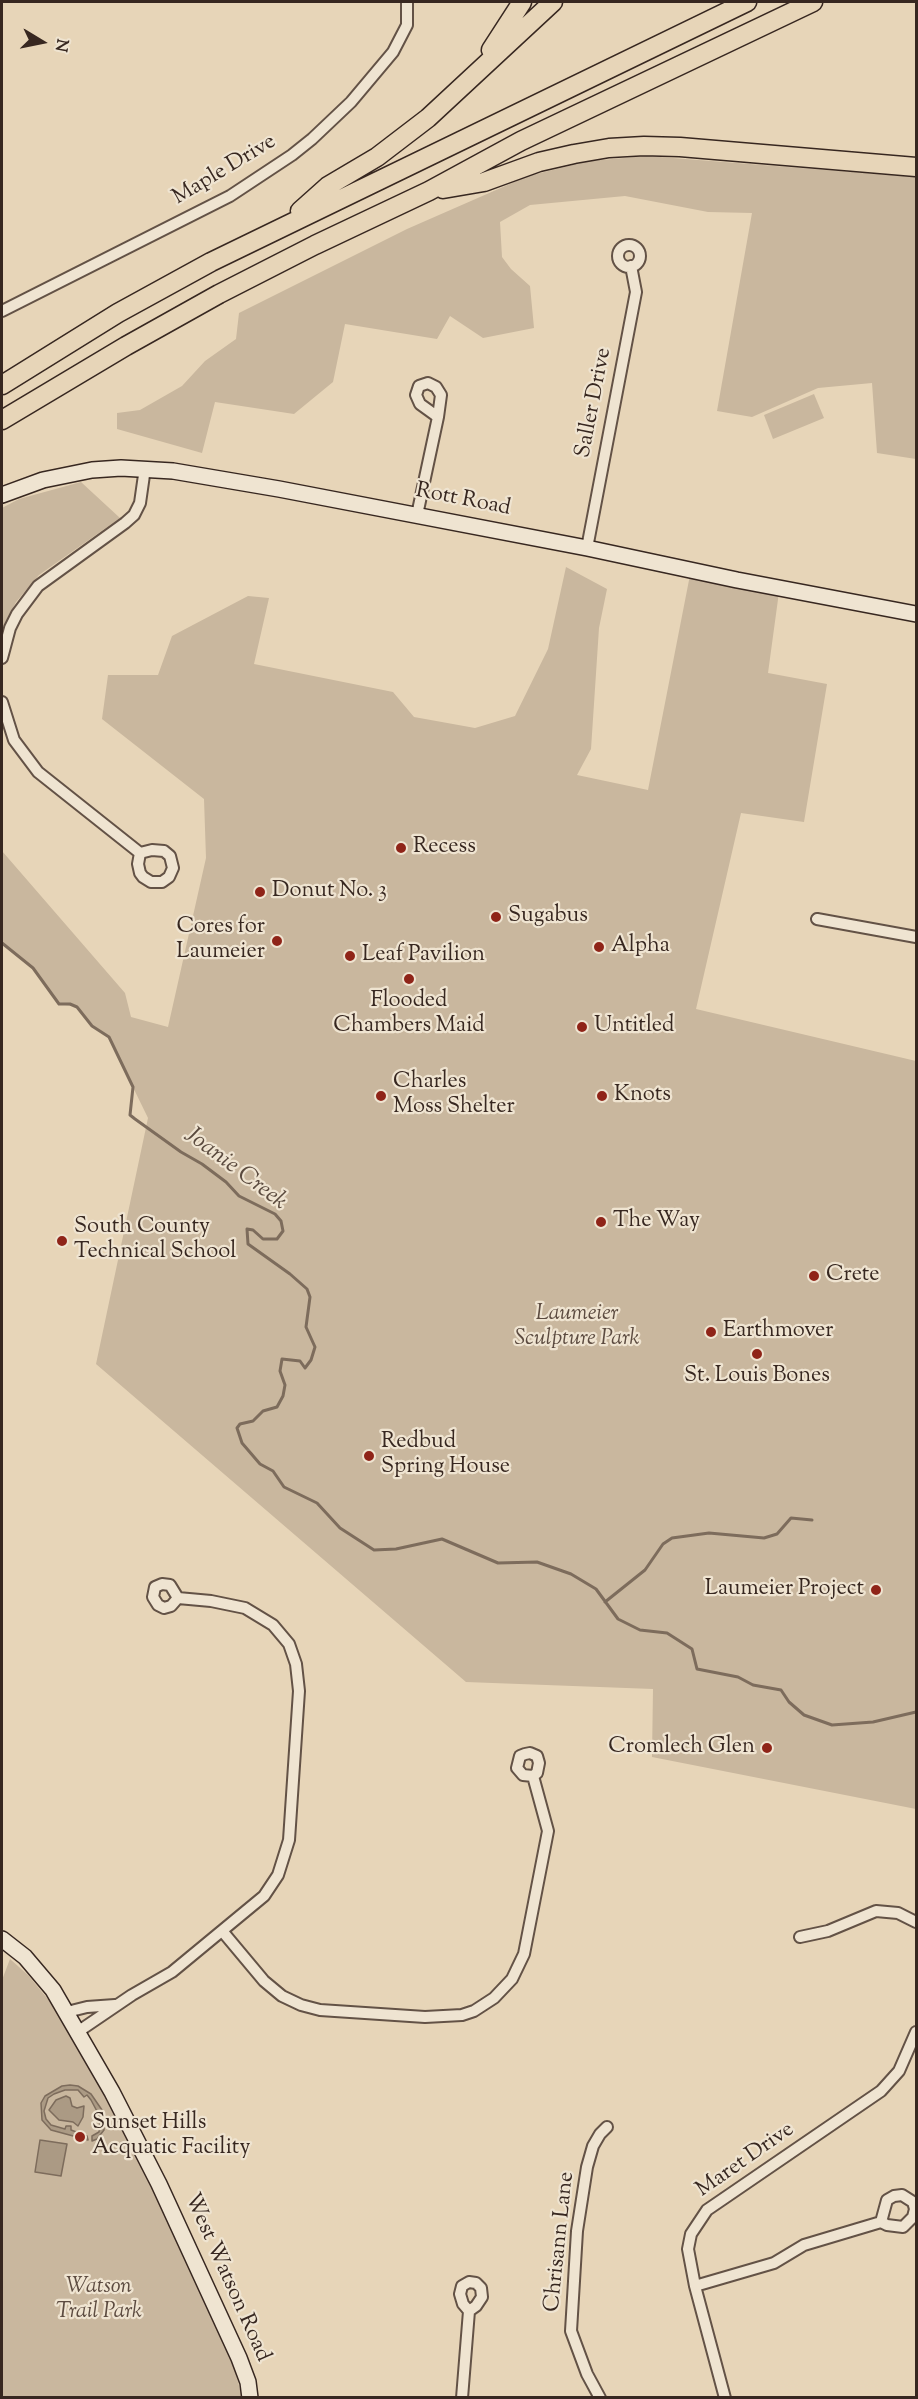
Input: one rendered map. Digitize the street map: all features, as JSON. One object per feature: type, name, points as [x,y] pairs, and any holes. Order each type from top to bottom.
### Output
[{"type":"highway","points":[[474,75],[522,2]]},
{"type":"highway","points":[[286,225],[328,186],[377,157],[428,118],[553,2]]},
{"type":"highway","points":[[2,385],[73,340],[161,289],[286,225],[747,2]]},
{"type":"highway","points":[[2,420],[126,346],[315,244],[429,190],[531,136],[813,2]]},
{"type":"highway","points":[[429,190],[484,182],[539,162],[574,154],[609,148],[644,146],[690,147],[916,167]]},
{"type":"street","name":"Maple Drive","points":[[2,311],[230,196],[292,155],[351,102],[393,52],[407,24],[407,2]]},
{"type":"street","name":"Saller Drive","points":[[587,548],[636,292],[631,266]]},
{"type":"street","points":[[417,515],[438,417]]},
{"type":"street","name":"Rott Road","points":[[2,495],[43,480],[70,474],[120,468],[173,471],[417,515],[916,614]]},
{"type":"street","points":[[2,658],[10,628],[17,614],[38,586],[125,524],[134,515],[140,503],[145,468]]},
{"type":"street","points":[[2,702],[14,740],[38,772],[140,853]]},
{"type":"street","points":[[817,920],[916,937]]},
{"type":"street","points":[[79,2031],[118,2004],[172,1972],[264,1896],[272,1886],[283,1863],[289,1840],[299,1691],[296,1664],[289,1644],[282,1633],[254,1613],[234,1604],[178,1598]]},
{"type":"street","points":[[223,1932],[264,1981],[282,1996],[301,2005],[320,2010],[425,2017],[462,2015],[474,2011],[494,1998],[512,1979],[524,1954],[548,1831],[533,1776]]},
{"type":"street","points":[[800,1937],[828,1931],[876,1911],[898,1913],[916,1922]]},
{"type":"street","name":"West Watson Road","points":[[2,1940],[35,1967],[79,2031],[136,2137],[191,2252],[239,2358],[248,2382],[250,2397]]},
{"type":"street","points":[[67,2012],[87,2007],[118,2004]]},
{"type":"street","name":"Maret Drive","points":[[725,2397],[695,2286],[688,2249],[690,2238],[707,2210],[881,2091],[899,2071],[916,2032]]},
{"type":"street","name":"Chrisann Lane","points":[[600,2397],[587,2374],[571,2331],[577,2231],[587,2167],[593,2146],[600,2134],[608,2127]]},
{"type":"street","points":[[695,2286],[774,2263],[804,2245],[881,2222]]},
{"type":"street","points":[[462,2397],[469,2311]]},
{"type":"green space","points":[[647,156],[916,177],[916,459],[877,453],[872,383],[818,388],[752,417],[717,411],[752,213],[708,212],[625,196],[530,205],[500,222],[502,257],[511,269],[530,286],[534,328],[483,338],[450,316],[437,339],[345,324],[333,382],[294,414],[215,402],[202,453],[117,429],[117,413],[140,410],[182,386],[205,361],[236,339],[239,313],[407,229],[528,176],[589,161]]},
{"type":"green space","points":[[814,394],[824,418],[773,439],[764,415]]},
{"type":"green space","points":[[81,482],[120,518],[39,575],[16,602],[2,627],[2,508],[19,499]]},
{"type":"green space","name":"Laumeier Sculpture Park","points":[[566,567],[607,589],[599,628],[591,749],[577,775],[648,790],[690,575],[779,592],[768,673],[827,684],[804,822],[741,813],[696,1009],[916,1061],[916,1809],[652,1757],[653,1689],[466,1682],[96,1364],[148,1118],[109,1038],[92,1026],[77,1007],[59,1004],[33,968],[2,943],[2,851],[125,993],[131,1017],[168,1027],[206,858],[204,799],[102,719],[108,675],[158,675],[172,636],[248,596],[269,598],[254,664],[393,692],[414,717],[475,728],[515,716],[548,649]]},
{"type":"green space","name":"Watson Trail Park","points":[[10,1959],[28,1975],[56,2009],[95,2076],[147,2178],[212,2318],[234,2367],[242,2397],[2,2398],[2,1980]]},
{"type":"shaded area","points":[[62,2086],[78,2086],[91,2094],[102,2110],[104,2130],[97,2139],[92,2141],[92,2136],[99,2132],[100,2117],[87,2095],[84,2097],[78,2090],[65,2090],[54,2094],[48,2098],[44,2111],[51,2125],[65,2129],[66,2126],[71,2126],[71,2130],[87,2136],[88,2140],[51,2130],[42,2120],[41,2103],[45,2096]]},
{"type":"shaded area","points":[[66,2096],[70,2098],[72,2106],[77,2108],[84,2106],[83,2117],[78,2126],[73,2122],[59,2120],[49,2110],[56,2100]]},
{"type":"shaded area","points":[[40,2140],[67,2144],[61,2176],[35,2172]]},
{"type":"waterway","name":"Joanie Creek","points":[[2,943],[33,968],[59,1004],[70,1004],[77,1007],[92,1026],[109,1037],[133,1087],[130,1115],[181,1152],[202,1164],[226,1182],[239,1196],[275,1214],[281,1221],[283,1231],[277,1239],[263,1239],[253,1230],[247,1229],[248,1244],[307,1289],[310,1297],[306,1327],[315,1347],[311,1360],[305,1368],[300,1361],[282,1359],[280,1371],[285,1385],[283,1396],[277,1407],[263,1411],[253,1421],[240,1424],[237,1428],[242,1443],[260,1464],[273,1471],[284,1487],[317,1503],[340,1528],[374,1550],[396,1549],[442,1539],[498,1563],[537,1562],[571,1574],[596,1589],[618,1619],[640,1630],[667,1633],[692,1649],[697,1669],[738,1677],[753,1685],[781,1690],[789,1702],[804,1715],[832,1725],[873,1722],[916,1712]]},
{"type":"waterway","points":[[605,1602],[645,1570],[663,1544],[672,1538],[709,1533],[764,1538],[777,1534],[791,1518],[812,1520]]},
{"type":"place","name":"Recess","points":[[401,848]]},
{"type":"place","name":"Donut No. 3","points":[[260,892]]},
{"type":"place","name":"Sugabus","points":[[496,917]]},
{"type":"place","name":"Cores for Laumeier","points":[[277,941]]},
{"type":"place","name":"Alpha","points":[[599,947]]},
{"type":"place","name":"Leaf Pavilion","points":[[350,956]]},
{"type":"place","name":"Flooded Chambers Maid","points":[[409,979]]},
{"type":"place","name":"Untitled","points":[[582,1027]]},
{"type":"place","name":"Charles Moss Shelter","points":[[381,1096]]},
{"type":"place","name":"Knots","points":[[602,1096]]},
{"type":"place","name":"The Way","points":[[601,1222]]},
{"type":"place","name":"South County Technical School","points":[[62,1241]]},
{"type":"place","name":"Crete","points":[[814,1276]]},
{"type":"place","name":"Earthmover","points":[[711,1332]]},
{"type":"place","name":"St. Louis Bones","points":[[757,1354]]},
{"type":"place","name":"Redbud Spring House","points":[[369,1456]]},
{"type":"place","name":"Laumeier Project","points":[[876,1590]]},
{"type":"place","name":"Cromlech Glen","points":[[767,1748]]},
{"type":"place","name":"Sunset Hills Acquatic Facility","points":[[80,2137]]}]
